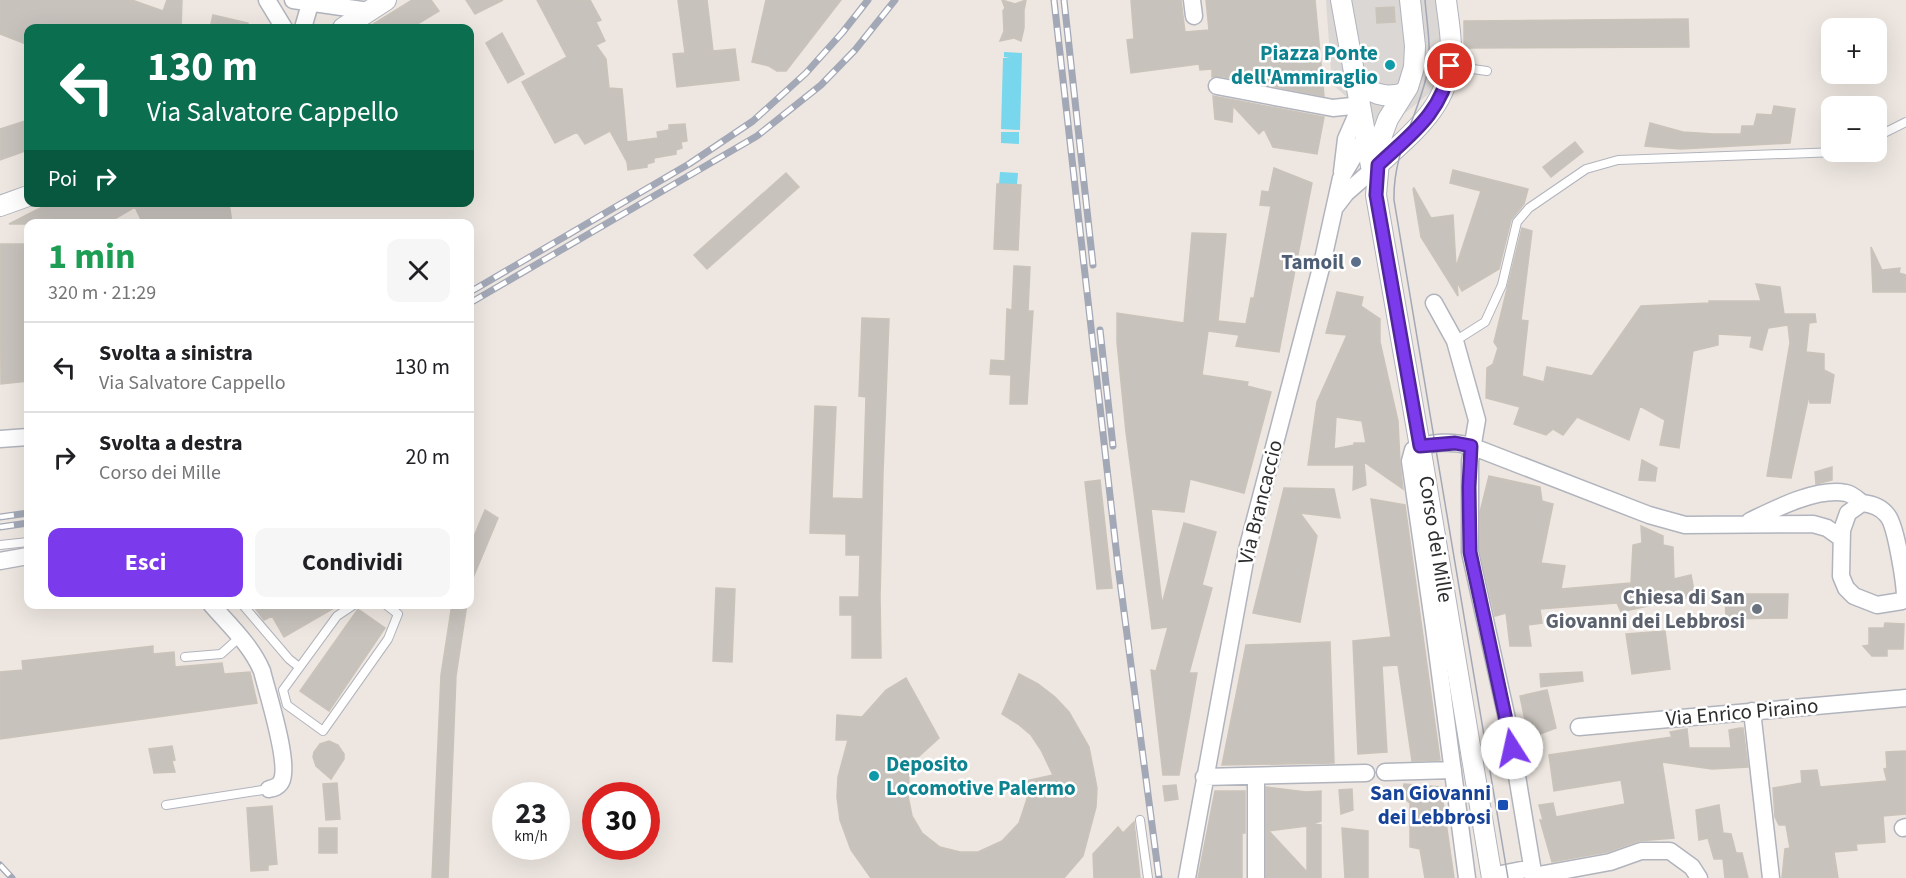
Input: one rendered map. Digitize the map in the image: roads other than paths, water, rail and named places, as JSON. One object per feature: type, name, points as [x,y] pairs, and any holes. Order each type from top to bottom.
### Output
[{"type":"street","points":[[267,0],[282,24]]},
{"type":"street","points":[[349,24],[386,0]]},
{"type":"street","points":[[1341,0],[1366,136],[1375,167]]},
{"type":"street","points":[[1375,167],[1384,127],[1412,77],[1415,56],[1410,0]]},
{"type":"street","points":[[1334,209],[1346,192],[1416,130],[1433,110],[1446,87],[1451,46],[1446,0]]},
{"type":"street","points":[[303,24],[302,2],[369,11]]},
{"type":"street","points":[[1356,79],[1365,88],[1382,96],[1392,97],[1404,93]]},
{"type":"street","points":[[1217,86],[1333,108],[1361,105]]},
{"type":"street","points":[[1341,178],[1346,139],[1361,105]]},
{"type":"street","name":"Via Brancaccio","points":[[1187,878],[1247,550],[1341,178],[1366,136]]},
{"type":"street","name":"Corso dei Mille","points":[[1375,167],[1376,195],[1492,877]]},
{"type":"street","points":[[0,206],[24,197]]},
{"type":"street","points":[[1434,303],[1455,341],[1477,420],[1471,446],[1470,552],[1509,728],[1533,874]]},
{"type":"street","points":[[0,439],[24,437]]},
{"type":"street","points":[[1467,878],[1410,461],[1413,450],[1420,446],[1448,443],[1471,446],[1649,515],[1685,525],[1813,524],[1827,528],[1840,538]]},
{"type":"street","points":[[1746,523],[1802,499],[1823,494],[1849,493],[1862,503],[1881,509],[1890,517],[1900,539],[1905,602],[1877,605],[1854,596],[1846,588],[1841,576],[1840,538],[1848,513],[1862,503]]},
{"type":"street","points":[[0,561],[24,557]]},
{"type":"street","points":[[215,609],[257,659],[262,671],[283,756],[282,781],[279,785],[269,789]]},
{"type":"street","name":"Via Enrico Piraino","points":[[1578,727],[1906,698]]},
{"type":"street","points":[[1752,711],[1770,878]]},
{"type":"street","points":[[1385,772],[1453,770]]},
{"type":"street","points":[[1204,777],[1366,773]]},
{"type":"street","points":[[1256,776],[1256,878]]},
{"type":"street","points":[[1492,877],[1533,874],[1610,862],[1641,851],[1670,851],[1692,867],[1699,878]]},
{"type":"lane","points":[[1450,66],[1487,71]]},
{"type":"lane","points":[[1887,132],[1906,122]]},
{"type":"lane","points":[[1455,341],[1485,322],[1502,285],[1517,222],[1529,208],[1586,168],[1618,160],[1821,153]]},
{"type":"lane","points":[[0,545],[24,542]]},
{"type":"lane","points":[[246,609],[289,659],[300,667]]},
{"type":"lane","points":[[348,609],[337,616],[283,690],[286,705],[323,731],[388,639],[398,614],[392,609]]},
{"type":"lane","points":[[185,657],[221,654],[240,637]]},
{"type":"lane","points":[[166,804],[269,789]]},
{"type":"lane","points":[[1140,820],[1148,878]]},
{"type":"water","points":[[1004,52],[1022,53],[1020,130],[1001,129],[1003,58],[1010,58],[1004,57]]},
{"type":"water","points":[[1001,132],[1019,132],[1019,144],[1001,143]]},
{"type":"water","points":[[1000,172],[1018,173],[1017,184],[999,184]]},
{"type":"tram line","points":[[1425,0],[1429,37],[1427,74],[1401,150],[1394,200],[1508,878]]},
{"type":"railway","points":[[474,290],[689,164],[753,121],[806,73],[868,0]]},
{"type":"railway","points":[[474,301],[757,136],[821,85],[855,50],[895,0]]},
{"type":"railway","points":[[1054,0],[1118,566],[1159,878]]},
{"type":"railway","points":[[1064,0],[1093,265]]},
{"type":"railway","points":[[1100,330],[1113,446]]},
{"type":"railway","points":[[0,517],[24,514]]},
{"type":"railway","points":[[0,527],[24,524]]},
{"type":"railway","points":[[0,865],[12,878]]},
{"type":"place","name":"Piazza Ponte dell'Ammiraglio","points":[[1390,65]]},
{"type":"place","name":"Tamoil","points":[[1356,262]]},
{"type":"place","name":"Chiesa di San Giovanni dei Lebbrosi","points":[[1757,609]]},
{"type":"place","name":"Deposito Locomotive Palermo","points":[[874,776]]},
{"type":"place","name":"San Giovanni dei Lebbrosi","points":[[1503,805]]}]
